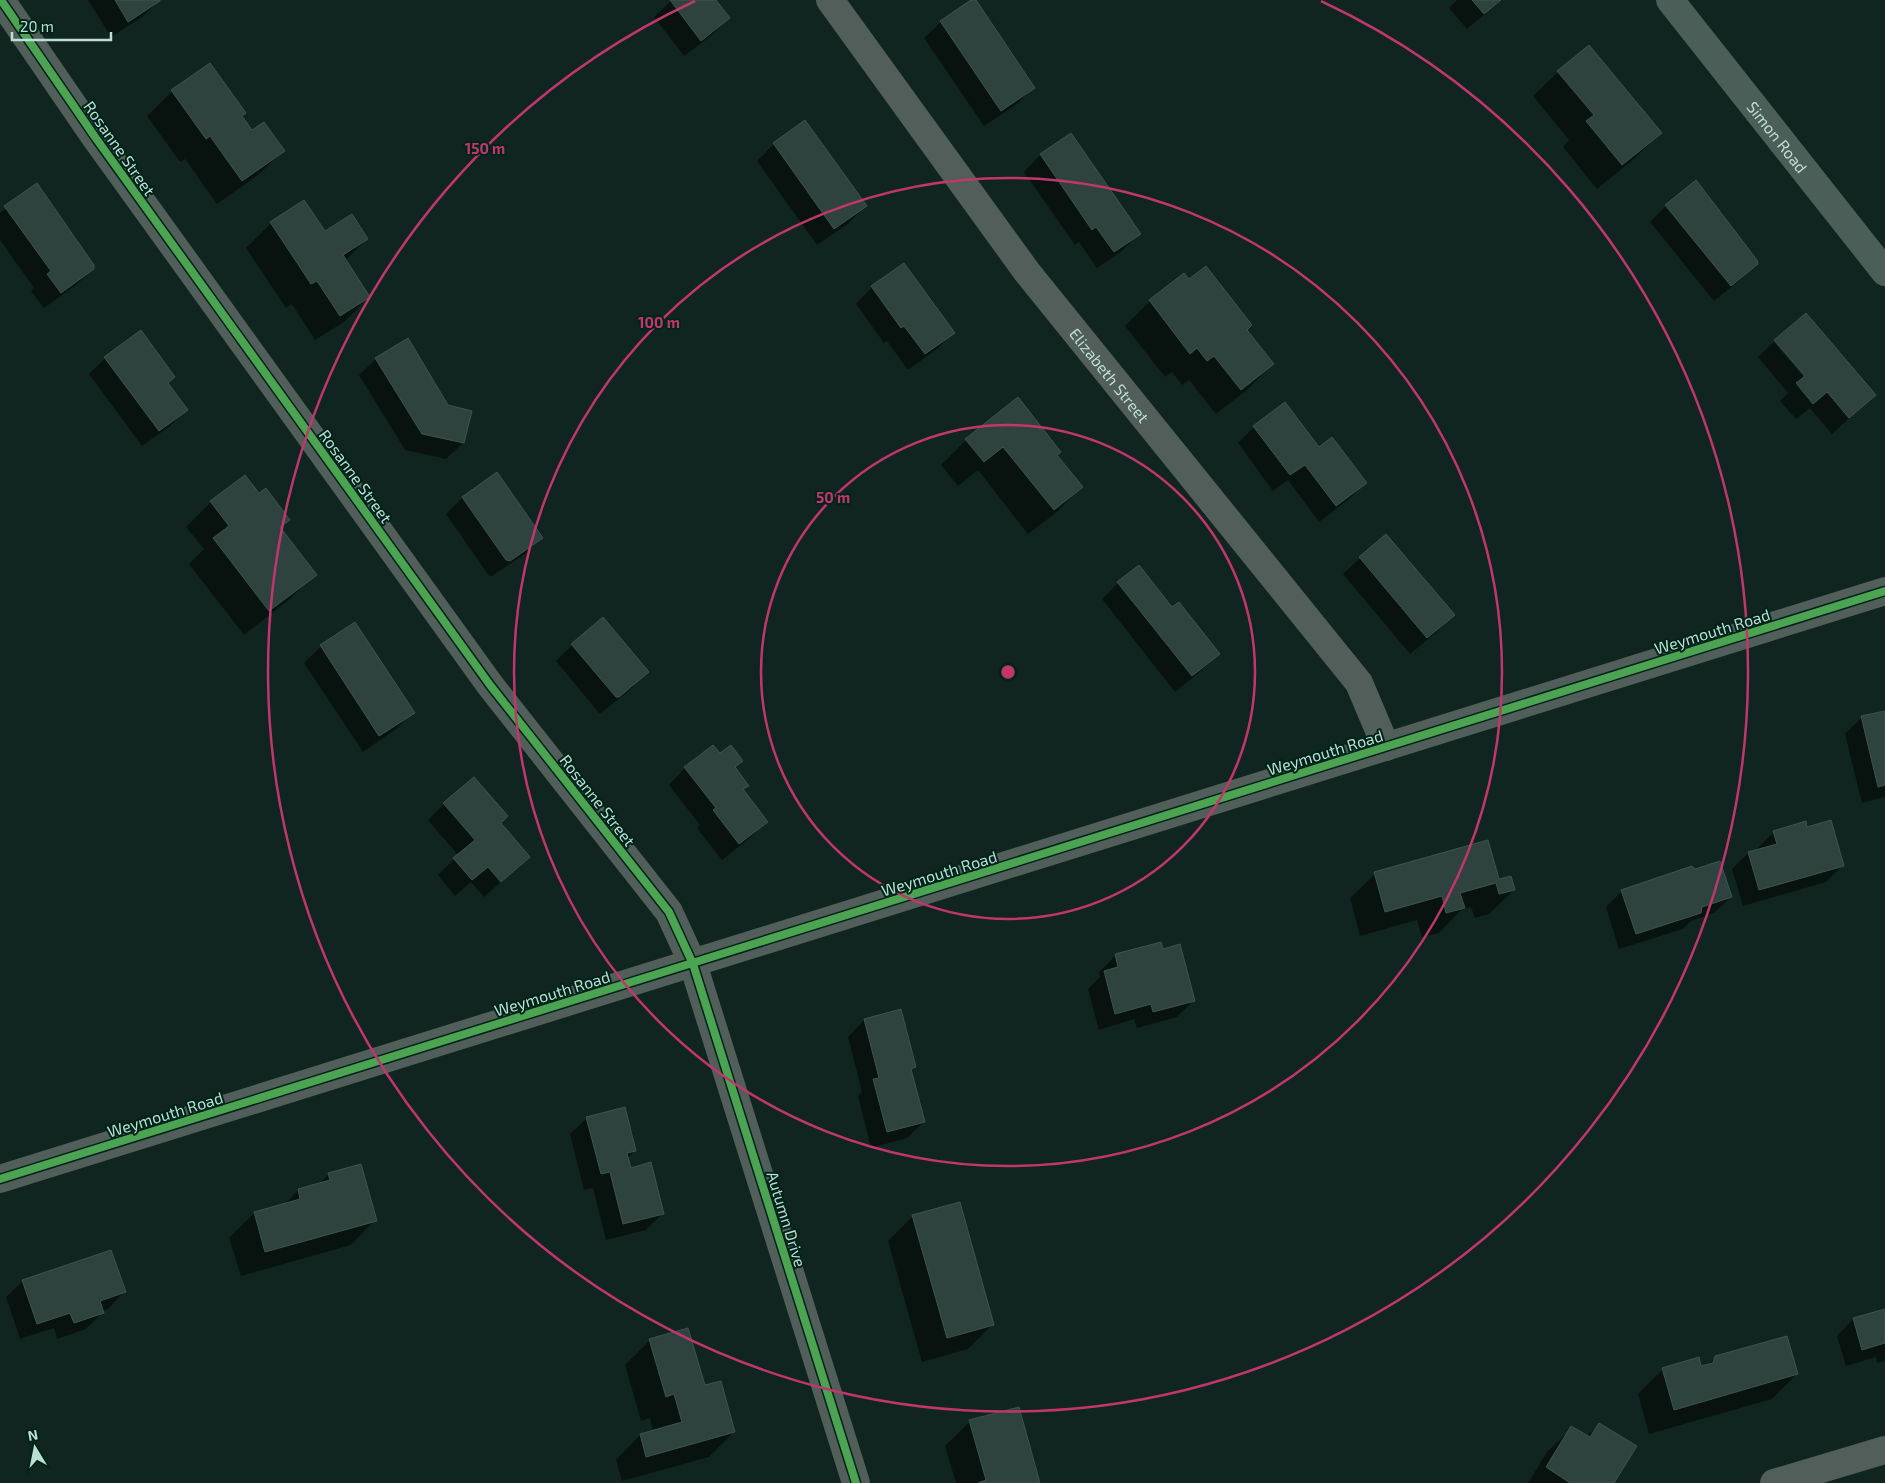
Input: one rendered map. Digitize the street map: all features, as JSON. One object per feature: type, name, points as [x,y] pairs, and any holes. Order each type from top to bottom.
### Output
[{"type":"main road","name":"Simon Road","points":[[1670,0],[1885,272]]},
{"type":"street","name":"Rosanne Street","points":[[1,0],[95,137],[490,685],[669,912],[693,964]]},
{"type":"street","name":"Elizabeth Street","points":[[830,0],[1027,272],[1359,683],[1386,747]]},
{"type":"street","name":"Weymouth Road","points":[[0,1180],[1885,591]]},
{"type":"street","name":"Autumn Drive","points":[[693,964],[856,1483]]},
{"type":"street","points":[[1774,1483],[1885,1450]]},
{"type":"building","points":[[115,0],[160,0],[160,1],[128,22]]},
{"type":"building","points":[[670,0],[716,0],[730,18],[701,41]]},
{"type":"building","points":[[971,0],[976,0],[1035,88],[1001,111],[940,21]]},
{"type":"building","points":[[1472,0],[1501,0],[1484,14]]},
{"type":"building","points":[[1589,45],[1662,133],[1622,165],[1586,121],[1594,115],[1557,71]]},
{"type":"building","points":[[210,63],[246,113],[242,116],[252,130],[264,122],[285,151],[242,181],[210,136],[206,139],[171,90]]},
{"type":"building","points":[[805,120],[867,206],[834,229],[773,143]]},
{"type":"building","points":[[1071,133],[1141,234],[1114,252],[1096,227],[1092,230],[1040,154]]},
{"type":"building","points":[[1696,180],[1757,260],[1758,264],[1731,286],[1665,205]]},
{"type":"building","points":[[37,183],[94,265],[94,269],[61,293],[47,274],[51,271],[4,206]]},
{"type":"building","points":[[304,200],[325,231],[352,214],[368,239],[343,255],[370,297],[340,316],[317,281],[311,284],[270,222]]},
{"type":"building","points":[[904,263],[955,333],[925,354],[904,326],[901,328],[871,286]]},
{"type":"building","points":[[1206,266],[1252,325],[1247,330],[1274,364],[1241,390],[1214,356],[1207,361],[1197,348],[1190,354],[1149,300],[1184,273],[1189,279]]},
{"type":"building","points":[[1806,313],[1876,395],[1849,418],[1827,392],[1813,404],[1796,383],[1805,376],[1774,340]]},
{"type":"building","points":[[141,330],[175,377],[168,383],[188,410],[159,431],[104,357]]},
{"type":"building","points":[[408,338],[448,405],[472,411],[464,443],[422,434],[375,358]]},
{"type":"building","points":[[1018,397],[1061,452],[1057,455],[1083,487],[1054,510],[1003,447],[984,462],[965,439]]},
{"type":"building","points":[[1285,402],[1319,447],[1332,437],[1367,483],[1336,506],[1305,465],[1290,475],[1253,426]]},
{"type":"building","points":[[497,472],[543,538],[510,561],[506,560],[462,497]]},
{"type":"building","points":[[245,475],[259,493],[266,488],[290,520],[280,527],[317,575],[269,611],[213,538],[229,526],[210,501]]},
{"type":"building","points":[[1386,534],[1455,615],[1427,638],[1359,557]]},
{"type":"building","points":[[1139,565],[1172,607],[1179,602],[1220,654],[1192,676],[1117,582]]},
{"type":"building","points":[[603,617],[649,672],[619,697],[616,697],[571,644]]},
{"type":"building","points":[[355,622],[415,713],[379,736],[320,645]]},
{"type":"building","points":[[1885,711],[1885,785],[1878,787],[1861,716]]},
{"type":"building","points":[[713,745],[720,753],[731,745],[743,761],[735,767],[749,786],[743,789],[768,822],[739,844],[713,810],[716,808],[684,767]]},
{"type":"building","points":[[474,777],[508,816],[501,823],[530,857],[501,882],[488,867],[472,880],[453,858],[475,840],[443,803]]},
{"type":"building","points":[[1831,820],[1844,866],[1759,890],[1748,852],[1777,844],[1773,831],[1806,821],[1807,827]]},
{"type":"building","points":[[1488,840],[1499,879],[1511,876],[1515,890],[1499,894],[1496,883],[1460,893],[1465,908],[1446,913],[1442,896],[1385,912],[1374,872]]},
{"type":"building","points":[[1720,861],[1732,897],[1702,907],[1701,913],[1636,934],[1621,890],[1692,866],[1695,869]]},
{"type":"building","points":[[1161,942],[1163,949],[1180,944],[1195,1001],[1153,1012],[1151,1004],[1115,1014],[1104,971],[1118,967],[1115,954]]},
{"type":"building","points":[[901,1009],[916,1067],[911,1069],[925,1122],[887,1132],[873,1079],[879,1078],[864,1019]]},
{"type":"building","points":[[625,1107],[636,1151],[627,1153],[631,1168],[651,1162],[664,1214],[623,1224],[610,1172],[601,1174],[586,1117]]},
{"type":"building","points":[[361,1164],[377,1221],[265,1252],[254,1212],[300,1199],[298,1189],[330,1180],[328,1173]]},
{"type":"building","points":[[960,1202],[994,1325],[947,1338],[912,1215]]},
{"type":"building","points":[[111,1250],[126,1292],[100,1301],[104,1313],[74,1323],[70,1313],[37,1324],[22,1280]]},
{"type":"building","points":[[1885,1309],[1885,1343],[1862,1350],[1853,1318]]},
{"type":"building","points":[[688,1328],[705,1385],[721,1381],[735,1432],[646,1457],[640,1434],[682,1422],[674,1394],[666,1397],[649,1339]]},
{"type":"building","points":[[1787,1336],[1798,1374],[1674,1410],[1662,1368],[1699,1357],[1701,1366],[1713,1363],[1715,1356]]},
{"type":"building","points":[[1019,1407],[1040,1483],[978,1483],[986,1480],[969,1420]]},
{"type":"building","points":[[1599,1423],[1637,1446],[1614,1483],[1570,1483],[1546,1467],[1571,1426],[1590,1437]]},
{"type":"cycle path","points":[[1,0],[95,137],[490,685],[669,912],[693,964],[856,1483]]},
{"type":"cycle path","points":[[0,1179],[1885,591]]}]
